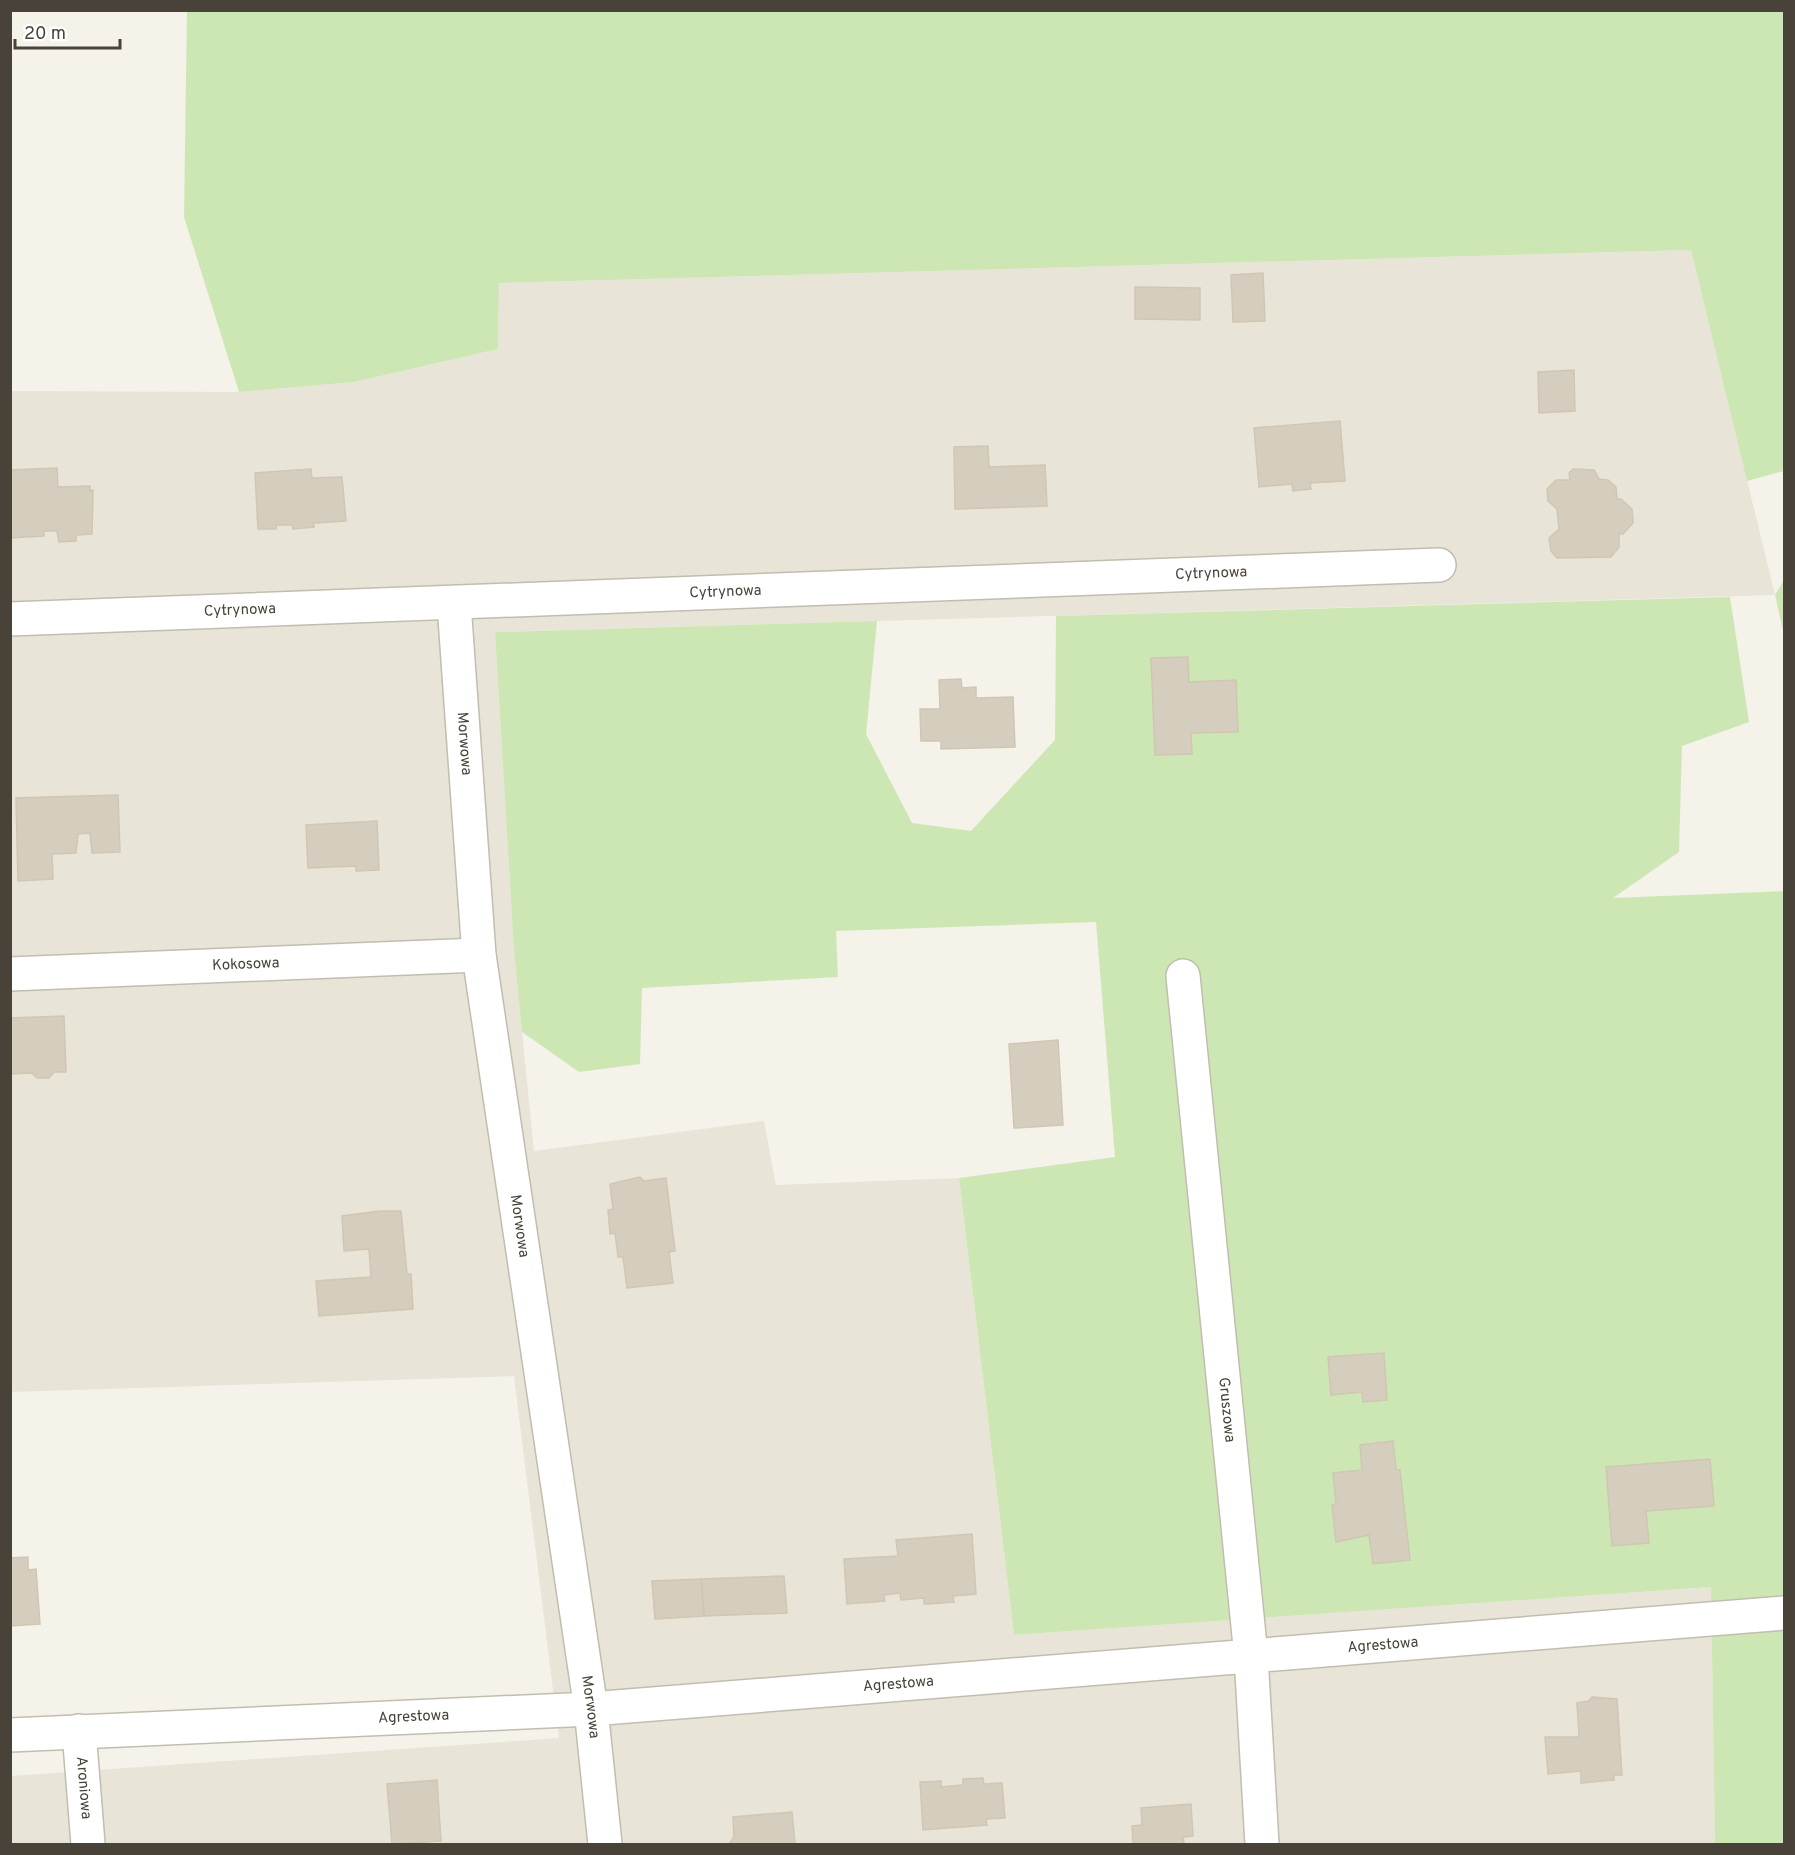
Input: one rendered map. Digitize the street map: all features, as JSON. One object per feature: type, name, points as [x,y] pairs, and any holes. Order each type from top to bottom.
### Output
[{"type":"street","name":"Cytrynowa","points":[[10,619],[454,604],[1439,564]]},
{"type":"street","name":"Morwowa","points":[[454,604],[479,955],[591,1709],[605,1845]]},
{"type":"street","name":"Kokosowa","points":[[10,974],[479,955]]},
{"type":"street","name":"Gruszowa","points":[[1183,976],[1251,1656],[1262,1845]]},
{"type":"street","name":"Agrestowa","points":[[10,1735],[591,1709],[1785,1613]]},
{"type":"street","name":"Aroniowa","points":[[79,1731],[88,1845]]},
{"type":"shaded area","points":[[1691,250],[1775,595],[495,632],[514,952],[534,1151],[764,1121],[776,1185],[959,1178],[1014,1635],[1711,1587],[1715,1844],[11,1844],[11,1776],[559,1738],[514,1376],[11,1392],[11,391],[239,392],[354,382],[498,349],[499,283]]},
{"type":"green space","points":[[187,11],[1784,11],[1784,471],[1747,481],[1691,250],[499,283],[498,349],[354,382],[239,392],[184,217]]},
{"type":"green space","points":[[1784,580],[1784,635],[1775,595]]},
{"type":"green space","points":[[1730,597],[1749,722],[1682,746],[1679,852],[1613,898],[1784,891],[1784,1844],[1715,1844],[1711,1587],[1014,1635],[959,1178],[1115,1157],[1096,922],[836,931],[838,977],[642,988],[640,1064],[579,1072],[522,1032],[514,952],[495,632],[877,621],[866,734],[912,823],[971,831],[1055,740],[1056,616]]},
{"type":"building","points":[[1263,273],[1265,321],[1233,322],[1231,275]]},
{"type":"building","points":[[1135,287],[1200,288],[1200,320],[1135,319]]},
{"type":"building","points":[[1574,370],[1575,411],[1539,413],[1538,372]]},
{"type":"building","points":[[1340,421],[1345,481],[1310,483],[1311,489],[1293,491],[1292,484],[1259,487],[1254,428]]},
{"type":"building","points":[[988,446],[989,467],[1045,465],[1047,506],[955,509],[954,447]]},
{"type":"building","points":[[57,468],[58,487],[90,486],[90,491],[93,490],[92,534],[76,535],[76,541],[59,542],[57,531],[44,531],[44,536],[10,538],[10,470]]},
{"type":"building","points":[[311,469],[312,478],[342,477],[346,521],[313,523],[314,527],[293,529],[292,525],[276,525],[276,529],[258,529],[255,473]]},
{"type":"building","points":[[1573,469],[1594,470],[1599,479],[1608,480],[1616,487],[1617,499],[1621,499],[1632,509],[1633,523],[1623,534],[1619,534],[1619,547],[1611,557],[1557,558],[1551,551],[1549,538],[1559,529],[1557,509],[1548,501],[1547,489],[1556,480],[1570,480],[1569,473]]},
{"type":"building","points":[[1188,657],[1189,682],[1236,680],[1238,732],[1191,733],[1192,754],[1155,755],[1151,658]]},
{"type":"building","points":[[961,679],[962,688],[976,687],[976,698],[1013,697],[1015,747],[941,749],[941,741],[921,741],[920,709],[940,709],[939,680]]},
{"type":"building","points":[[118,795],[120,852],[92,853],[90,833],[78,834],[76,853],[52,854],[53,879],[18,881],[16,798]]},
{"type":"building","points":[[377,821],[379,870],[356,871],[356,866],[308,868],[306,825]]},
{"type":"building","points":[[64,1016],[66,1072],[54,1072],[49,1078],[37,1078],[32,1073],[10,1074],[10,1018]]},
{"type":"building","points":[[1058,1040],[1063,1125],[1014,1128],[1009,1044]]},
{"type":"building","points":[[640,1177],[644,1181],[666,1178],[675,1251],[669,1252],[673,1283],[627,1288],[623,1257],[618,1257],[615,1233],[610,1234],[608,1210],[613,1209],[610,1184]]},
{"type":"building","points":[[401,1211],[407,1274],[411,1274],[413,1309],[319,1316],[316,1281],[371,1277],[369,1249],[344,1251],[342,1216]]},
{"type":"building","points":[[1384,1353],[1387,1400],[1363,1402],[1362,1392],[1331,1395],[1328,1357]]},
{"type":"building","points":[[1393,1441],[1396,1470],[1400,1470],[1410,1560],[1373,1564],[1369,1535],[1336,1542],[1332,1505],[1336,1504],[1333,1473],[1362,1470],[1360,1445]]},
{"type":"building","points":[[1710,1459],[1714,1506],[1646,1511],[1649,1543],[1612,1546],[1606,1467]]},
{"type":"building","points":[[972,1534],[976,1594],[953,1596],[954,1602],[924,1604],[924,1598],[901,1600],[900,1593],[884,1595],[885,1601],[847,1604],[844,1559],[898,1556],[896,1540]]},
{"type":"building","points":[[28,1557],[28,1570],[36,1569],[40,1624],[10,1626],[10,1558]]},
{"type":"building","points":[[784,1576],[787,1613],[704,1616],[701,1579]]},
{"type":"building","points":[[701,1579],[704,1616],[655,1619],[652,1581]]},
{"type":"building","points":[[1592,1697],[1617,1699],[1622,1775],[1614,1775],[1614,1780],[1581,1783],[1581,1771],[1548,1774],[1545,1737],[1579,1737],[1577,1703],[1589,1701]]},
{"type":"building","points":[[983,1778],[984,1784],[1002,1783],[1005,1818],[986,1819],[987,1825],[923,1830],[920,1782],[941,1781],[941,1787],[963,1785],[963,1779]]},
{"type":"building","points":[[437,1780],[441,1841],[392,1844],[387,1784]]},
{"type":"building","points":[[1191,1804],[1193,1836],[1183,1837],[1184,1844],[1133,1844],[1132,1826],[1142,1825],[1141,1808]]},
{"type":"building","points":[[792,1812],[795,1844],[729,1844],[734,1837],[733,1817]]}]
